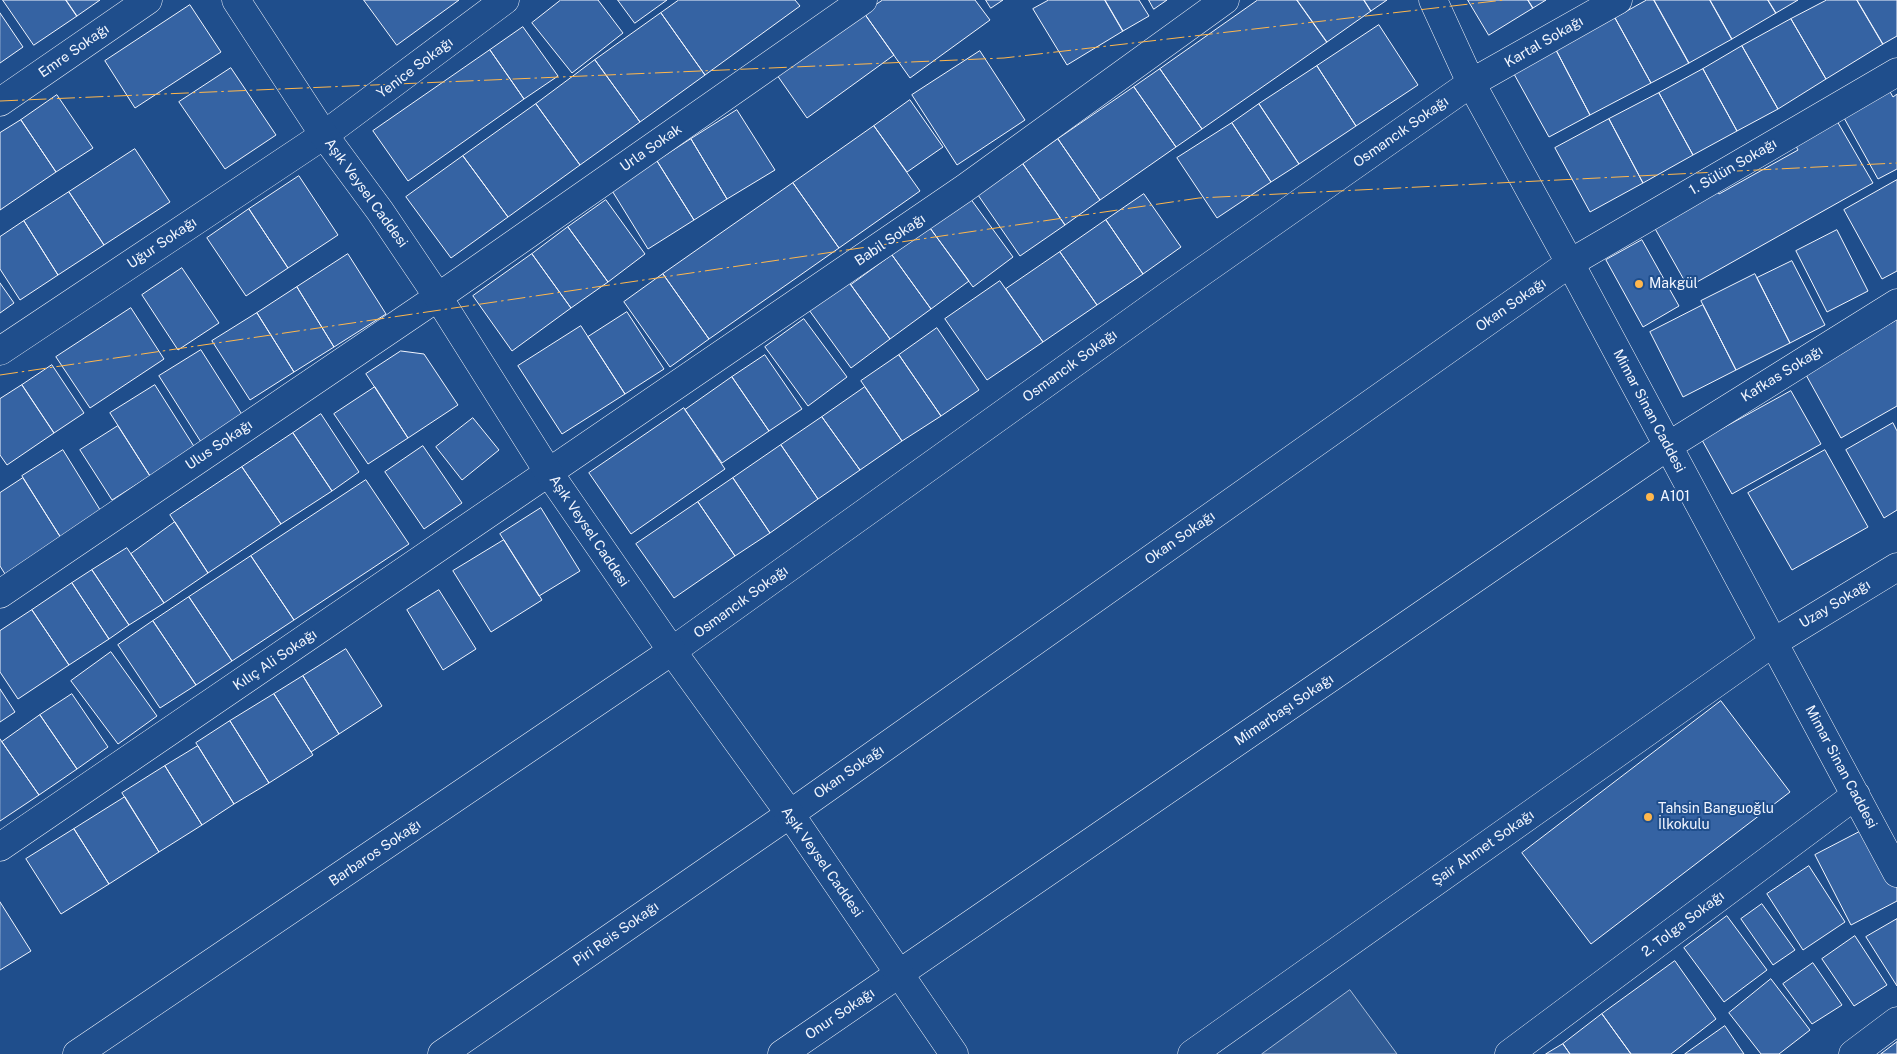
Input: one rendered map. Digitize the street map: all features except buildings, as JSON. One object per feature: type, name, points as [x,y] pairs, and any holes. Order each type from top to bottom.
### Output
[{"type":"street","name":"Emre Sokağı","points":[[0,102],[148,0]]},
{"type":"street","name":"Aşık Veysel Caddesi","points":[[236,0],[324,135],[380,211],[438,296],[549,473],[672,651],[790,814],[954,1054]]},
{"type":"street","name":"Yenice Sokağı","points":[[324,135],[505,0]]},
{"type":"street","name":"Urla Sokak","points":[[438,296],[863,0]]},
{"type":"street","name":"Babil Sokağı","points":[[549,473],[965,188],[1225,0]]},
{"type":"street","name":"Mimar Sinan Caddesi","points":[[1433,0],[1471,83],[1570,263],[1897,873]]},
{"type":"street","name":"Kartal Sokağı","points":[[1471,83],[1618,0]]},
{"type":"street","name":"1. Sülün Sokağı","points":[[1570,263],[1897,72]]},
{"type":"street","name":"Osmancık Sokağı","points":[[672,651],[1169,295],[1471,83]]},
{"type":"street","name":"Uğur Sokağı","points":[[0,351],[324,135]]},
{"type":"street","name":"Okan Sokağı","points":[[790,814],[1570,263]]},
{"type":"street","name":"Ulus Sokağı","points":[[0,594],[438,296]]},
{"type":"street","name":"Kafkas Sokağı","points":[[1668,446],[1897,303]]},
{"type":"street","name":"Mimarbaşı Sokağı","points":[[899,973],[1668,446]]},
{"type":"street","name":"Kılıç Ali Sokağı","points":[[0,847],[549,473]]},
{"type":"street","name":"Uzay Sokağı","points":[[1774,642],[1897,567]]},
{"type":"street","name":"Şair Ahmet Sokağı","points":[[1192,1054],[1774,642]]},
{"type":"street","name":"Barbaros Sokağı","points":[[77,1054],[672,651]]},
{"type":"street","name":"2. Tolga Sokağı","points":[[1509,1054],[1856,795]]},
{"type":"street","name":"Piri Reis Sokağı","points":[[442,1054],[790,814]]},
{"type":"street","name":"Onur Sokağı","points":[[782,1054],[899,973]]},
{"type":"street","points":[[1852,1054],[1897,1021]]},
{"type":"shaded area","points":[[1350,990],[1397,1054],[1262,1054]]},
{"type":"power","points":[[0,101],[1004,58],[1504,0]]},
{"type":"power","points":[[0,375],[1199,198],[1897,163]]},
{"type":"place","name":"Makgül","points":[[1639,284]]},
{"type":"place","name":"A101","points":[[1650,497]]},
{"type":"place","name":"Tahsin Banguoğlu İlkokulu","points":[[1648,817]]}]
